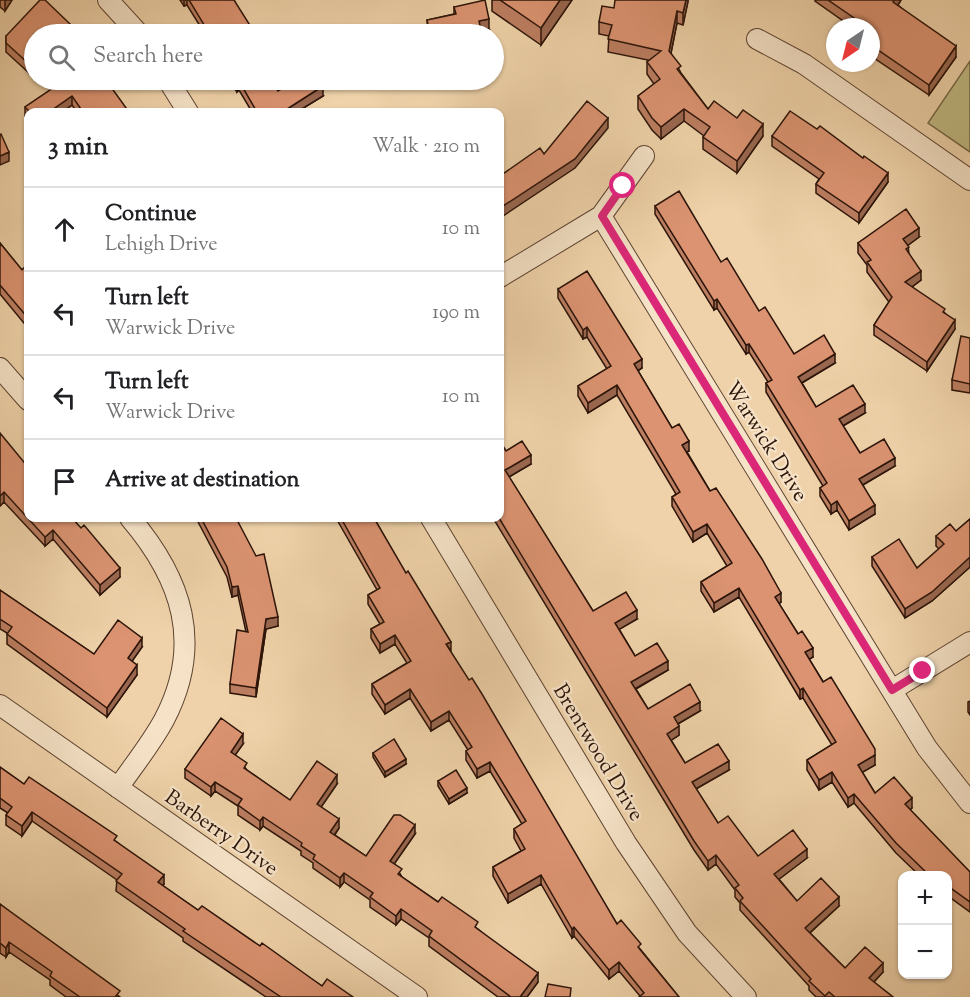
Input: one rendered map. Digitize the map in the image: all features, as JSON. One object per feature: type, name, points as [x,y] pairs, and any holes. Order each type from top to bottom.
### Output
[{"type":"street","points":[[108,0],[130,24]]},
{"type":"street","points":[[757,39],[804,64],[970,180]]},
{"type":"street","points":[[174,90],[186,108]]},
{"type":"street","points":[[504,275],[602,216],[644,156]]},
{"type":"street","name":"Warwick Drive","points":[[602,216],[927,748],[970,803]]},
{"type":"street","points":[[0,368],[24,395]]},
{"type":"street","points":[[118,788],[164,719],[180,680],[184,648],[183,613],[170,578],[144,534],[134,522]]},
{"type":"street","name":"Brentwood Drive","points":[[433,522],[626,843],[687,933],[746,997]]},
{"type":"street","points":[[892,690],[970,642]]},
{"type":"street","name":"Barberry Drive","points":[[0,705],[417,997]]},
{"type":"shaded area","points":[[970,61],[970,152],[928,123]]},
{"type":"building","points":[[40,0],[45,0],[70,24],[24,24],[24,59],[6,43],[6,36]]},
{"type":"building","points":[[189,0],[234,0],[249,24],[204,24]]},
{"type":"building","points":[[485,0],[489,19],[479,21],[480,24],[428,24],[427,20],[456,14],[454,7]]},
{"type":"building","points":[[500,0],[560,0],[541,28]]},
{"type":"building","points":[[615,0],[686,0],[683,13],[677,11],[669,51],[681,66],[677,69],[708,109],[714,101],[737,118],[743,110],[763,124],[737,161],[703,137],[710,127],[684,109],[661,127],[652,118],[638,96],[660,79],[647,62],[661,51],[608,39],[612,25],[599,22],[602,6],[614,8]]},
{"type":"building","points":[[828,0],[894,0],[893,2],[956,46],[929,85],[880,51],[880,18],[854,18]]},
{"type":"building","points":[[50,90],[113,90],[126,108],[80,108],[72,96],[55,108],[25,107]]},
{"type":"building","points":[[244,90],[317,90],[289,108],[255,108]]},
{"type":"building","points":[[587,101],[608,118],[575,159],[504,205],[504,173],[540,148],[544,154]]},
{"type":"building","points":[[790,111],[817,129],[820,126],[863,158],[864,156],[888,173],[859,213],[816,184],[824,173],[772,136]]},
{"type":"building","points":[[0,135],[9,152],[0,156]]},
{"type":"building","points":[[679,191],[721,262],[727,258],[759,311],[765,307],[794,354],[824,335],[835,354],[798,377],[816,407],[853,385],[865,404],[839,419],[860,453],[884,439],[895,458],[859,479],[875,505],[849,521],[837,501],[831,505],[820,488],[827,483],[766,383],[772,380],[749,344],[746,345],[717,299],[714,301],[655,206]]},
{"type":"building","points":[[906,209],[919,228],[903,239],[909,247],[906,249],[921,271],[905,282],[945,309],[943,312],[955,320],[927,362],[874,325],[892,297],[867,262],[871,260],[858,243]]},
{"type":"building","points":[[0,243],[22,270],[24,268],[24,313],[0,285]]},
{"type":"building","points":[[587,271],[642,359],[634,364],[672,428],[679,424],[689,441],[682,445],[710,491],[716,488],[762,559],[781,593],[775,597],[798,634],[802,631],[813,648],[805,652],[823,682],[831,677],[875,749],[875,755],[858,765],[875,793],[894,777],[912,798],[905,804],[970,872],[970,902],[952,889],[952,871],[925,871],[896,843],[854,794],[848,798],[832,772],[819,780],[807,760],[836,742],[803,688],[800,690],[739,588],[714,603],[701,582],[732,563],[707,524],[693,532],[672,497],[680,492],[617,385],[588,403],[578,386],[611,366],[587,327],[583,330],[558,289]]},
{"type":"building","points":[[961,336],[970,338],[970,384],[952,380]]},
{"type":"building","points":[[0,433],[24,462],[24,514],[4,492],[0,496]]},
{"type":"building","points":[[522,441],[531,455],[505,470],[593,611],[626,592],[637,610],[615,623],[635,656],[657,643],[668,661],[631,682],[648,709],[690,684],[700,702],[674,717],[679,726],[667,734],[685,763],[718,744],[729,761],[692,782],[718,823],[728,816],[758,856],[793,830],[807,849],[774,874],[797,901],[821,878],[839,897],[805,928],[845,968],[865,947],[883,963],[869,978],[893,997],[835,997],[829,992],[825,996],[809,981],[811,979],[740,901],[743,898],[735,888],[739,885],[716,855],[708,861],[501,522],[504,522],[504,448],[506,451]]},
{"type":"building","points":[[970,519],[970,557],[932,592],[905,609],[872,557],[899,539],[917,568],[944,544],[936,536],[950,524],[956,531]]},
{"type":"building","points":[[31,522],[76,522],[81,528],[84,525],[120,568],[100,585],[53,530],[45,537]]},
{"type":"building","points":[[203,522],[238,522],[256,556],[264,554],[278,617],[266,619],[256,688],[230,684],[237,630],[248,632],[238,586],[232,587],[227,567]]},
{"type":"building","points":[[343,522],[376,522],[451,642],[446,644],[469,680],[472,678],[482,694],[617,924],[621,920],[641,944],[638,947],[679,997],[639,997],[644,993],[619,962],[609,970],[574,927],[572,929],[541,875],[508,894],[493,867],[525,849],[514,829],[526,821],[490,762],[477,769],[466,751],[472,747],[449,711],[431,722],[410,689],[385,705],[372,684],[411,661],[395,635],[380,644],[371,629],[384,622],[368,595],[380,588]]},
{"type":"building","points":[[0,590],[94,654],[118,620],[142,638],[128,658],[137,665],[107,708],[7,634],[12,627],[0,619]]},
{"type":"building","points":[[221,718],[243,734],[231,752],[247,763],[244,768],[290,800],[317,761],[337,775],[317,804],[339,819],[330,832],[366,856],[394,815],[400,815],[415,825],[390,861],[402,869],[398,874],[438,902],[442,897],[478,922],[475,927],[538,973],[520,997],[511,997],[429,936],[432,931],[401,909],[396,916],[370,897],[373,893],[344,873],[340,878],[313,859],[315,855],[301,846],[302,843],[263,817],[260,821],[238,805],[242,799],[215,782],[211,787],[185,769]]},
{"type":"building","points":[[394,739],[406,759],[385,772],[373,753]]},
{"type":"building","points":[[0,767],[24,784],[29,777],[117,836],[114,840],[164,875],[158,882],[198,910],[202,906],[260,946],[262,943],[322,986],[327,979],[353,997],[281,997],[183,931],[185,929],[116,881],[122,874],[32,812],[22,826],[6,815],[12,807],[0,798]]},
{"type":"building","points":[[456,770],[467,788],[449,799],[438,781]]},
{"type":"building","points":[[0,904],[120,991],[115,997],[80,997],[50,976],[52,972],[9,942],[6,948],[0,943]]},
{"type":"building","points":[[548,984],[571,988],[570,997],[545,997]]},
{"type":"route","points":[[623,186],[602,216],[892,690],[923,671]]}]
